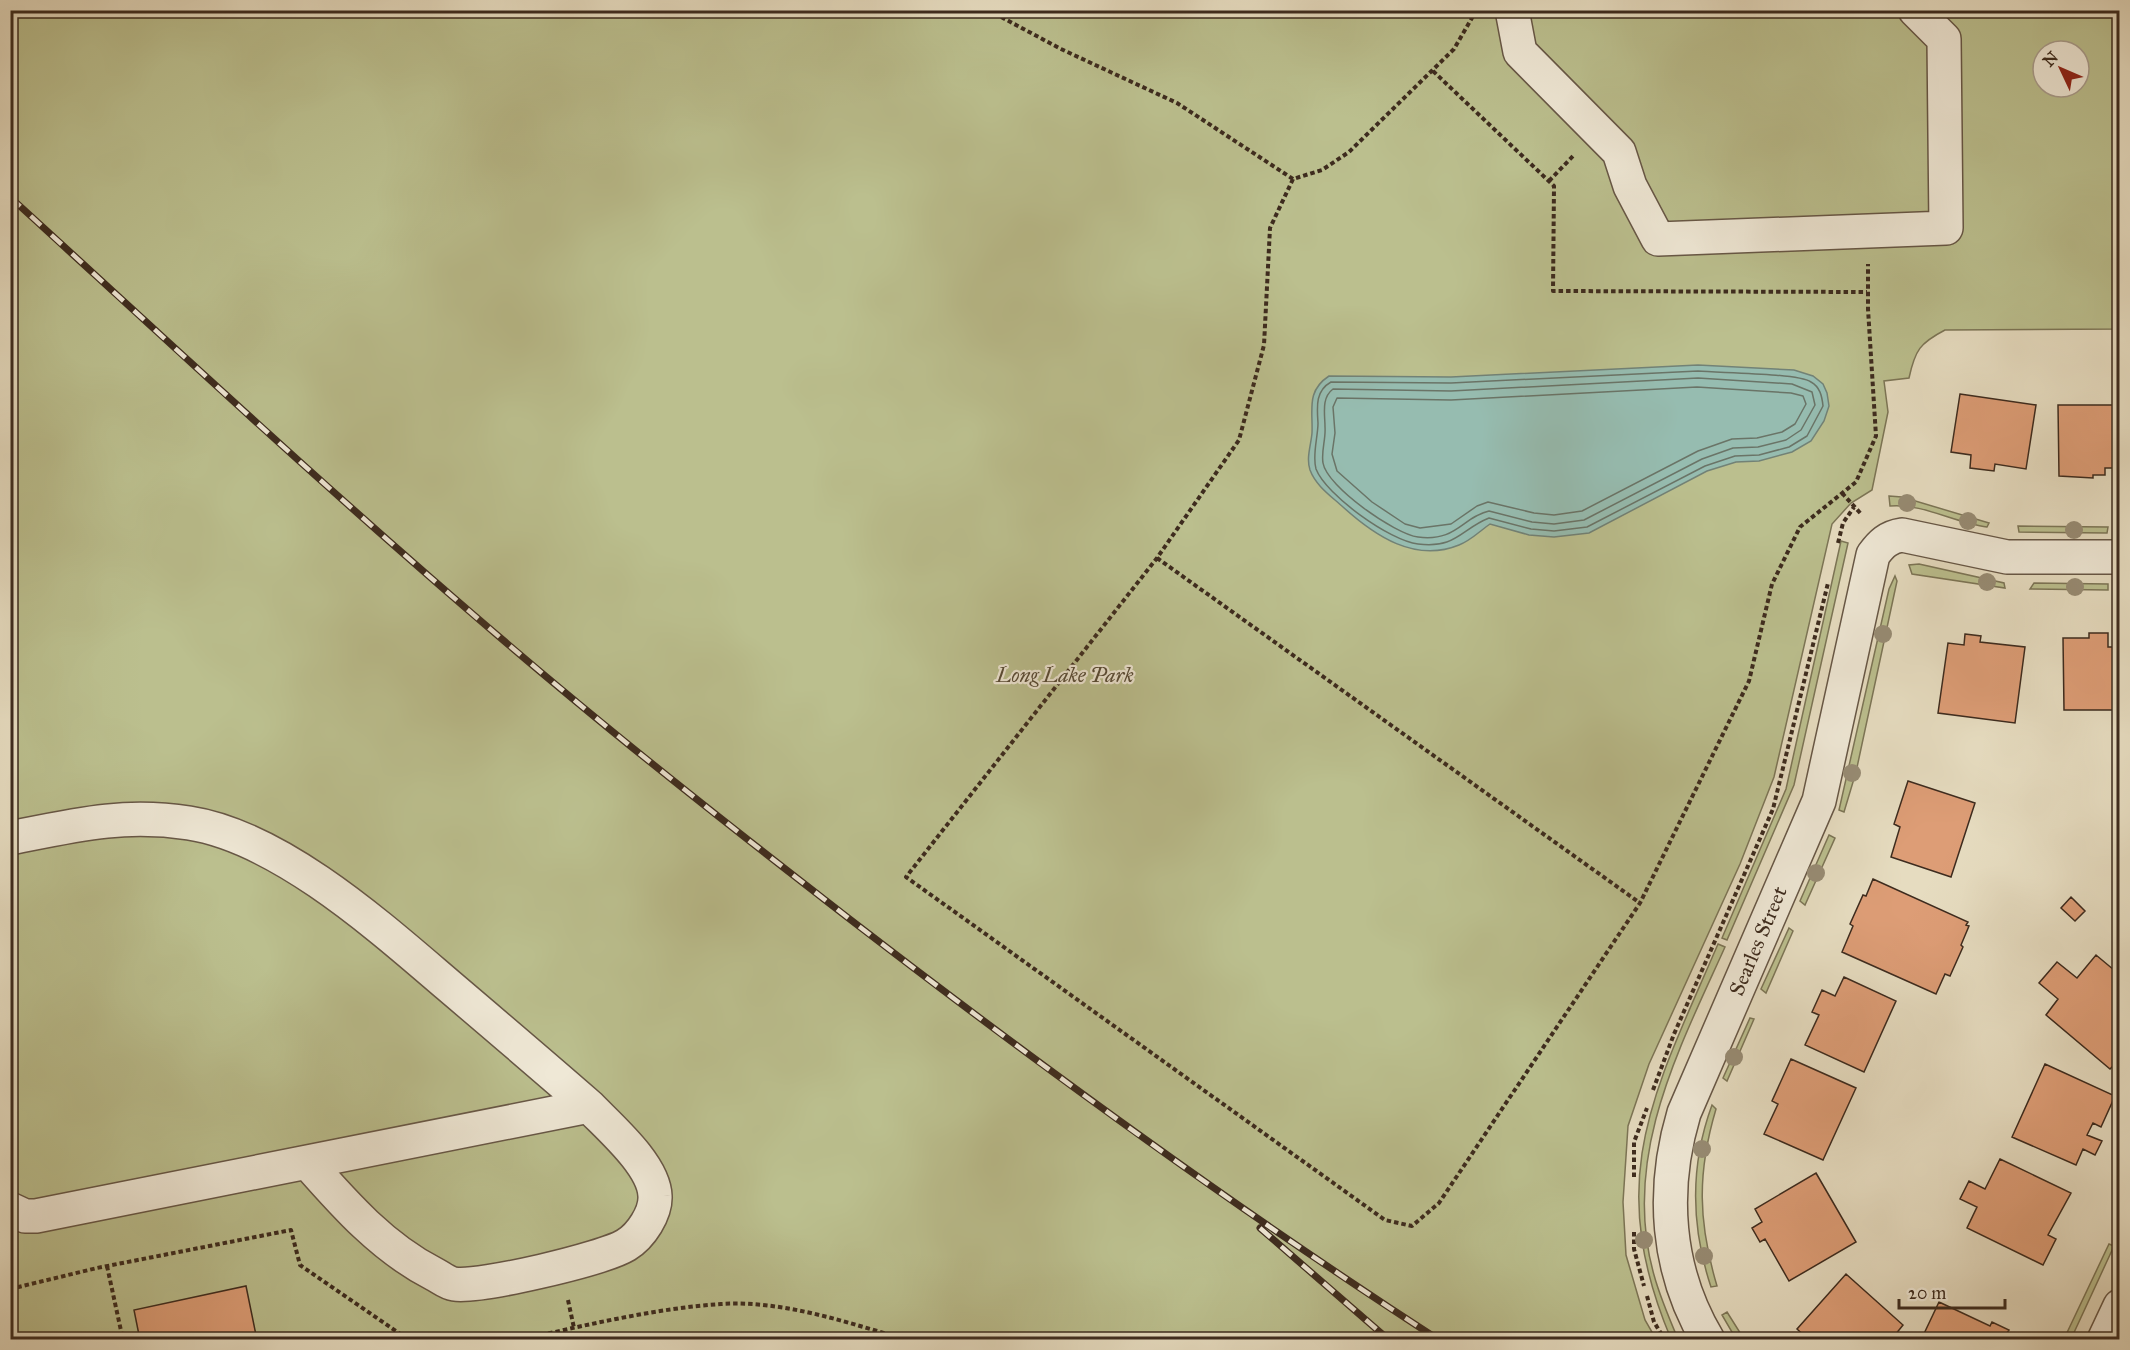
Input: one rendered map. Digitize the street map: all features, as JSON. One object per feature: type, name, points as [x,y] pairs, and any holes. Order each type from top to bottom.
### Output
[{"type":"street","points":[[1512,10],[1520,52],[1619,152],[1630,186],[1658,239],[1946,228],[1944,39],[1915,10]]},
{"type":"street","name":"Searles Street","points":[[1708,1340],[1695,1317],[1683,1287],[1671,1238],[1670,1176],[1674,1145],[1684,1113],[1820,801],[1873,555],[1884,541],[1893,536],[1916,536],[2007,557],[2120,557]]},
{"type":"street","points":[[10,838],[102,819],[151,819],[191,823],[235,836],[281,859],[376,924],[589,1106],[645,1166],[655,1196],[646,1226],[628,1244],[593,1259],[486,1281],[453,1284],[424,1269],[353,1214],[308,1163]]},
{"type":"street","points":[[10,1209],[25,1216],[36,1216],[589,1106]]},
{"type":"street","points":[[2104,1340],[2120,1306]]},
{"type":"path","points":[[988,10],[1061,49],[1177,103],[1293,179]]},
{"type":"path","points":[[1476,10],[1454,50],[1349,152],[1322,170],[1293,179],[1270,228],[1264,345],[1239,440],[1157,558],[906,877],[1385,1220],[1412,1226],[1439,1203],[1640,903],[1749,681],[1772,584],[1800,527],[1856,482],[1876,436],[1868,309],[1868,231]]},
{"type":"path","points":[[1157,558],[1640,903]]},
{"type":"path","points":[[10,1289],[107,1266],[291,1230],[300,1266],[410,1340]]},
{"type":"path","points":[[107,1266],[123,1340]]},
{"type":"path","points":[[519,1340],[619,1319],[721,1304],[808,1312],[908,1340]]},
{"type":"green space","name":"Long Lake Park","points":[[10,11],[2119,11],[2119,329],[1945,330],[1920,348],[1909,378],[1884,381],[1888,412],[1872,490],[1851,503],[1832,524],[1774,777],[1740,864],[1649,1064],[1628,1126],[1623,1202],[1626,1255],[1645,1320],[1656,1339],[11,1339]]},
{"type":"green space","points":[[1889,496],[1902,497],[1989,523],[1987,527],[1975,525],[1914,507],[1890,506]]},
{"type":"green space","points":[[2018,526],[2108,527],[2107,533],[2019,532]]},
{"type":"green space","points":[[1841,541],[1848,543],[1794,785],[1727,940],[1722,938],[1786,789]]},
{"type":"green space","points":[[1919,564],[2004,583],[2005,588],[1912,574],[1909,565]]},
{"type":"green space","points":[[1895,576],[1897,581],[1856,772],[1844,812],[1839,810],[1889,589]]},
{"type":"green space","points":[[2034,583],[2108,584],[2108,590],[2030,589]]},
{"type":"green space","points":[[1829,835],[1835,838],[1805,905],[1800,901]]},
{"type":"green space","points":[[1789,928],[1793,931],[1766,993],[1761,989]]},
{"type":"green space","points":[[1718,944],[1725,947],[1689,1026],[1660,1106],[1650,1147],[1645,1189],[1646,1232],[1654,1275],[1678,1339],[1671,1339],[1651,1282],[1641,1230],[1639,1182],[1645,1137],[1657,1092],[1674,1046]]},
{"type":"green space","points":[[1750,1018],[1754,1019],[1727,1081],[1723,1078]]},
{"type":"green space","points":[[1712,1105],[1716,1109],[1705,1155],[1702,1198],[1706,1240],[1717,1286],[1711,1287],[1700,1242],[1696,1196],[1700,1150]]},
{"type":"green space","points":[[2109,1244],[2114,1246],[2071,1339],[2064,1339]]},
{"type":"green space","points":[[1727,1312],[1744,1339],[1736,1339],[1722,1315]]},
{"type":"water","points":[[1698,365],[1794,370],[1813,376],[1823,384],[1827,393],[1829,406],[1824,421],[1811,441],[1792,452],[1759,461],[1736,462],[1707,471],[1589,533],[1554,537],[1529,535],[1490,524],[1463,543],[1443,550],[1411,549],[1382,537],[1355,518],[1329,495],[1316,481],[1310,470],[1312,402],[1317,388],[1329,376],[1451,377]]},
{"type":"building","points":[[1960,394],[2036,405],[2026,469],[1995,464],[1994,471],[1970,468],[1971,455],[1951,452]]},
{"type":"building","points":[[2058,405],[2120,405],[2120,468],[2105,468],[2105,475],[2093,475],[2093,478],[2059,476]]},
{"type":"building","points":[[2089,633],[2108,633],[2108,647],[2120,647],[2120,710],[2064,710],[2063,638],[2089,638]]},
{"type":"building","points":[[1965,634],[1981,636],[1980,642],[2025,647],[2015,723],[1938,713],[1948,643],[1964,645]]},
{"type":"building","points":[[1908,781],[1975,803],[1951,877],[1891,857],[1900,827],[1894,824]]},
{"type":"building","points":[[1873,879],[1968,922],[1966,925],[1969,926],[1961,945],[1963,947],[1950,976],[1945,974],[1936,994],[1842,952],[1853,926],[1850,924]]},
{"type":"building","points":[[2071,897],[2085,911],[2075,921],[2061,908]]},
{"type":"building","points":[[2096,955],[2120,975],[2120,1059],[2110,1069],[2046,1015],[2058,999],[2039,983],[2057,962],[2077,978]]},
{"type":"building","points":[[1844,977],[1896,1001],[1864,1072],[1805,1045],[1819,1015],[1812,1012],[1822,990],[1835,996]]},
{"type":"building","points":[[1791,1059],[1856,1088],[1823,1160],[1764,1134],[1778,1104],[1772,1101]]},
{"type":"building","points":[[2045,1064],[2115,1096],[2101,1127],[2093,1123],[2087,1135],[2102,1141],[2095,1155],[2083,1149],[2076,1165],[2012,1137]]},
{"type":"building","points":[[2000,1159],[2071,1193],[2048,1235],[2056,1239],[2043,1265],[1967,1228],[1977,1207],[1960,1199],[1969,1181],[1985,1189]]},
{"type":"building","points":[[1816,1173],[1856,1242],[1789,1281],[1765,1239],[1760,1242],[1752,1228],[1762,1222],[1755,1209]]},
{"type":"building","points":[[1846,1274],[1903,1325],[1891,1340],[1809,1340],[1797,1329]]},
{"type":"building","points":[[246,1286],[257,1340],[140,1340],[134,1310]]},
{"type":"building","points":[[1939,1302],[1990,1326],[1992,1322],[2009,1330],[2007,1333],[2011,1335],[2009,1340],[1921,1340]]},
{"type":"railway","points":[[10,197],[440,586],[673,781],[847,917],[1065,1081],[1287,1239],[1439,1340]]},
{"type":"railway","points":[[1260,1228],[1389,1340]]}]
